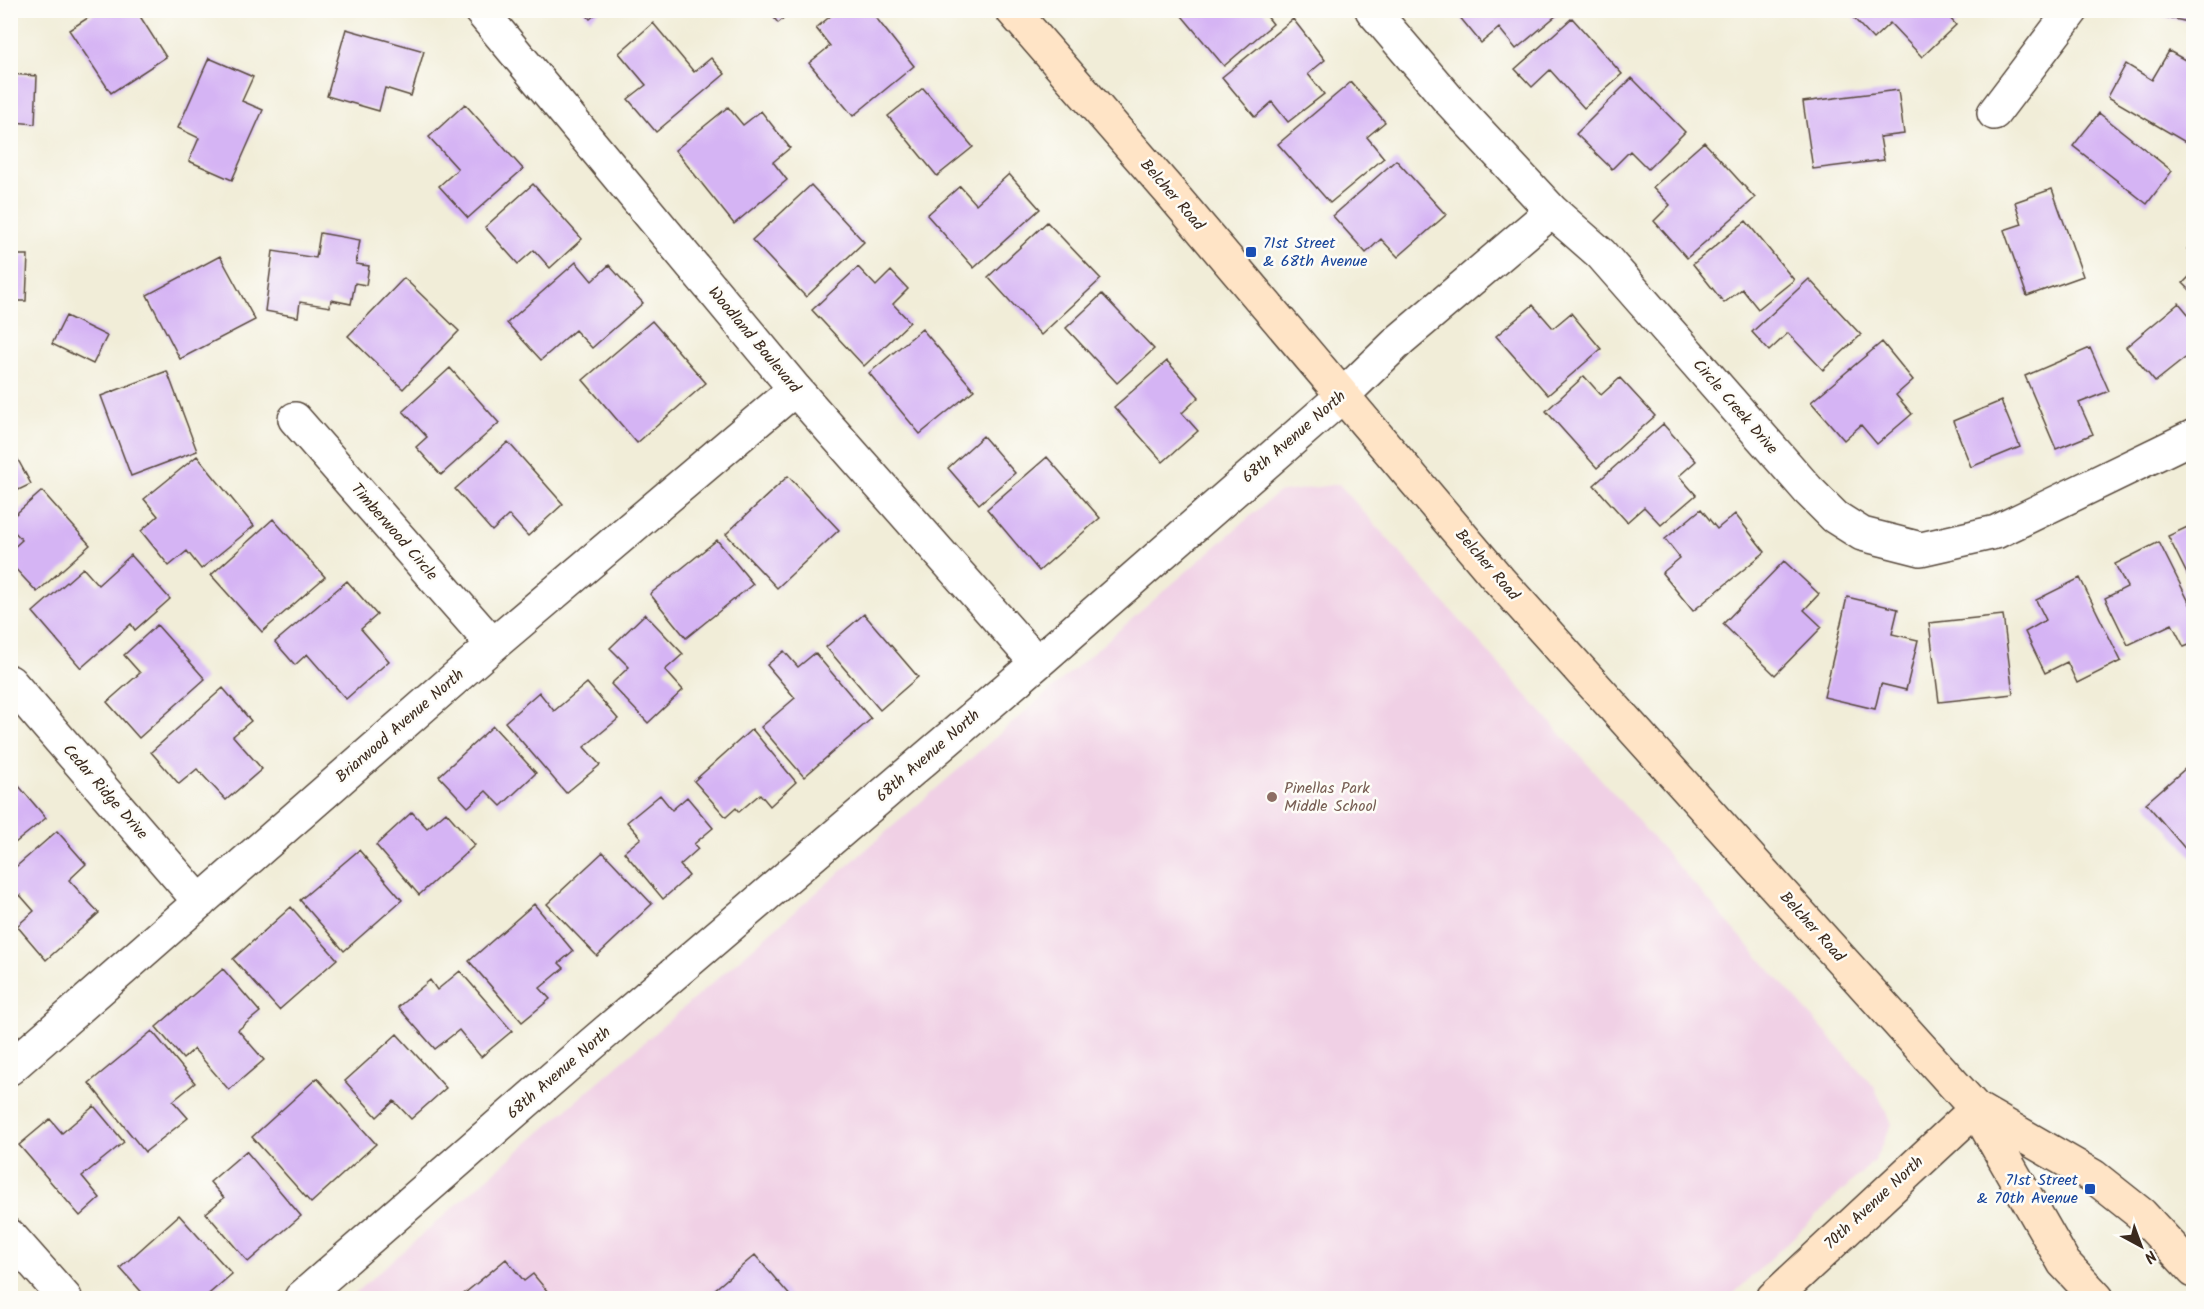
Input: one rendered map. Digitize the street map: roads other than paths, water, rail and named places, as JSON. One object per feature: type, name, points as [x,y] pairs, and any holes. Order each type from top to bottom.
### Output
[{"type":"main road","name":"Belcher Road","points":[[1012,10],[1171,193],[1341,397],[1499,580],[1976,1109],[2064,1263],[2097,1299]]},
{"type":"main road","name":"Belcher Road","points":[[1976,1109],[2093,1176],[2141,1214],[2193,1271]]},
{"type":"main road","name":"70th Avenue North","points":[[1773,1299],[1976,1109]]},
{"type":"street","name":"Woodland Boulevard","points":[[480,10],[795,389],[1037,663]]},
{"type":"street","name":"Circle Creek Drive","points":[[1372,10],[1448,99],[1552,211],[1601,254],[1808,490],[1835,517],[1862,534],[1921,549],[1986,535],[2193,436]]},
{"type":"street","points":[[1994,113],[2072,10]]},
{"type":"street","name":"68th Avenue North","points":[[301,1299],[592,1044],[1037,663],[1341,397],[1401,339],[1552,211]]},
{"type":"street","name":"Briarwood Avenue North","points":[[10,1068],[493,645],[795,389]]},
{"type":"street","name":"Timberwood Circle","points":[[295,419],[493,645]]},
{"type":"street","name":"Cedar Ridge Drive","points":[[10,682],[200,902]]},
{"type":"street","points":[[10,1236],[65,1299]]},
{"type":"place","name":"71st Street & 68th Avenue","points":[[1251,252]]},
{"type":"place","name":"Pinellas Park Middle School","points":[[1272,797]]},
{"type":"place","name":"71st Street & 70th Avenue","points":[[2090,1189]]}]
